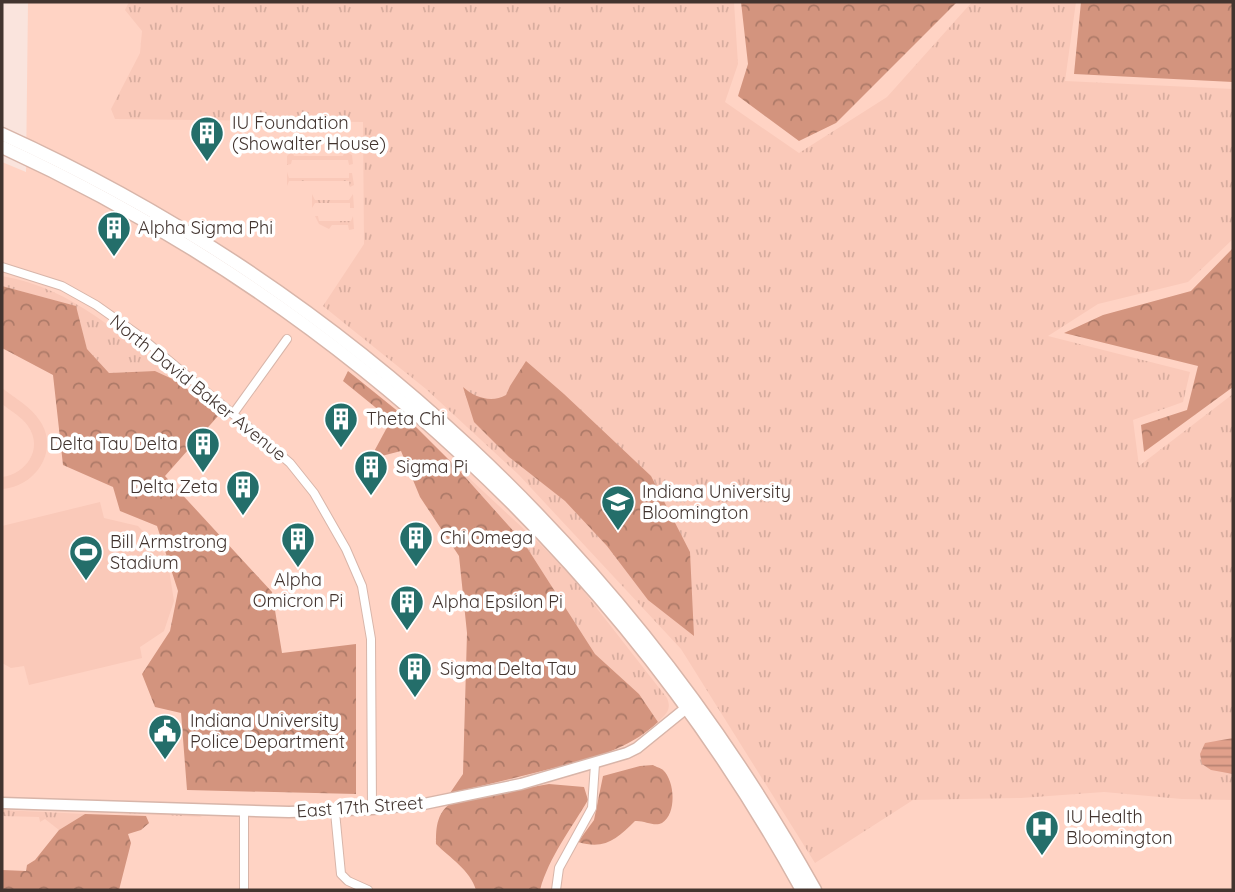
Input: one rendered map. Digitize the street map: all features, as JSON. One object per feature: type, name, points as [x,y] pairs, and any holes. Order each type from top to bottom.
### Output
[{"type":"highway","points":[[2,134],[90,177],[176,225],[304,318],[404,403],[517,508],[612,612],[691,705],[759,794],[815,890]]},
{"type":"highway","points":[[2,147],[76,183],[159,229],[304,318]]},
{"type":"highway","points":[[691,705],[802,890]]},
{"type":"main road","name":"East 17th Street","points":[[2,803],[335,812],[469,796],[596,764],[637,748],[691,705]]},
{"type":"street","name":"North David Baker Avenue","points":[[2,267],[62,286],[96,305],[136,334],[290,463],[314,493],[346,549],[362,586],[371,639],[372,809]]},
{"type":"street","points":[[233,414],[287,339]]},
{"type":"street","points":[[556,890],[555,881],[559,868],[592,808],[596,764]]},
{"type":"street","points":[[244,810],[244,890]]},
{"type":"street","points":[[335,812],[341,874],[348,881],[368,890]]},
{"type":"shaded area","name":"Indiana University Bloomington","points":[[28,2],[1233,2],[1233,890],[2,890],[2,162],[26,172]]},
{"type":"shaded area","points":[[1233,738],[1233,774],[1211,770],[1202,764],[1200,754],[1205,743]]},
{"type":"green space","points":[[129,2],[734,2],[738,64],[725,102],[799,153],[887,97],[972,2],[1076,2],[1065,81],[1233,89],[1233,239],[1188,282],[1098,304],[1048,336],[1190,372],[1183,402],[1133,420],[1139,466],[1233,394],[1233,800],[1182,799],[1104,792],[1021,798],[913,800],[815,863],[681,649],[519,475],[426,389],[323,306],[364,244],[363,122],[115,119],[111,109],[140,53],[142,31],[125,10]]},
{"type":"green space","points":[[741,2],[957,2],[836,123],[799,141],[738,96],[748,64]]},
{"type":"green space","points":[[1081,2],[1233,2],[1233,82],[1074,74]]},
{"type":"green space","points":[[292,151],[294,156],[343,156],[345,151],[352,155],[353,164],[349,165],[348,160],[292,160],[291,164],[287,165],[287,156]]},
{"type":"green space","points":[[287,172],[289,178],[349,178],[349,173],[352,173],[354,185],[350,187],[349,181],[289,181],[287,186]]},
{"type":"green space","points":[[312,194],[315,200],[349,200],[353,194],[354,208],[350,208],[350,203],[315,203],[312,208]]},
{"type":"green space","points":[[315,216],[318,216],[319,221],[351,221],[353,216],[354,229],[349,230],[348,225],[332,225],[329,229],[319,224]]},
{"type":"green space","points":[[1233,248],[1233,387],[1144,452],[1141,425],[1187,410],[1198,366],[1064,333],[1103,315],[1191,291]]},
{"type":"green space","points":[[2,276],[28,282],[75,303],[118,332],[179,382],[155,371],[109,373],[87,349],[75,306],[2,286]]},
{"type":"green space","points":[[2,286],[76,306],[87,349],[109,373],[155,371],[179,382],[218,416],[165,476],[272,592],[282,653],[356,644],[356,794],[187,790],[181,713],[155,707],[142,674],[170,631],[178,591],[157,526],[120,511],[113,487],[63,465],[53,375],[2,348]]},
{"type":"green space","points":[[526,361],[651,476],[690,552],[694,636],[648,600],[607,546],[565,501],[509,457],[474,422],[463,387],[484,398],[495,399],[506,395]]},
{"type":"green space","points":[[348,371],[410,421],[457,468],[524,543],[595,654],[639,694],[658,722],[630,742],[600,755],[450,793],[463,774],[467,633],[459,556],[420,497],[401,451],[370,459],[391,420],[343,381]]},
{"type":"green space","points":[[2,388],[36,416],[45,432],[47,444],[41,466],[34,475],[14,487],[2,489],[2,477],[25,466],[30,459],[34,443],[26,423],[2,404]]},
{"type":"green space","points":[[427,439],[574,579],[667,698],[668,709],[658,722],[639,694],[595,654],[524,543]]},
{"type":"green space","name":"Bill Armstrong Stadium","points":[[100,502],[104,518],[138,526],[167,557],[174,601],[164,631],[140,647],[142,658],[29,685],[24,666],[11,668],[2,663],[2,526]]},
{"type":"green space","points":[[653,765],[667,775],[672,789],[672,805],[667,819],[659,824],[635,821],[616,838],[603,844],[578,842],[594,820],[603,776]]},
{"type":"green space","points":[[549,784],[584,787],[588,800],[555,855],[540,890],[476,890],[464,870],[436,844],[437,825],[444,810],[453,801]]},
{"type":"green space","points":[[2,807],[199,815],[202,817]]},
{"type":"green space","points":[[2,810],[85,814],[59,830],[45,819],[40,822],[39,817],[2,816]]},
{"type":"green space","points":[[85,814],[146,816],[149,823],[141,830],[128,834],[131,843],[119,890],[2,890],[2,870],[26,871],[27,865],[35,860],[59,830]]},
{"type":"place","name":"IU Foundation (Showalter House)","points":[[207,163]]},
{"type":"place","name":"Alpha Sigma Phi","points":[[114,258]]},
{"type":"place","name":"Theta Chi","points":[[341,449]]},
{"type":"place","name":"Delta Tau Delta","points":[[203,474]]},
{"type":"place","name":"Sigma Pi","points":[[371,497]]},
{"type":"place","name":"Delta Zeta","points":[[243,517]]},
{"type":"place","name":"Indiana University Bloomington","points":[[618,532]]},
{"type":"place","name":"Chi Omega","points":[[416,568]]},
{"type":"place","name":"Alpha Omicron Pi","points":[[298,569]]},
{"type":"place","name":"Bill Armstrong Stadium","points":[[86,582]]},
{"type":"place","name":"Alpha Epsilon Pi","points":[[407,632]]},
{"type":"place","name":"Sigma Delta Tau","points":[[415,699]]},
{"type":"place","name":"Indiana University Police Department","points":[[165,761]]},
{"type":"place","name":"IU Health Bloomington","points":[[1042,857]]}]
